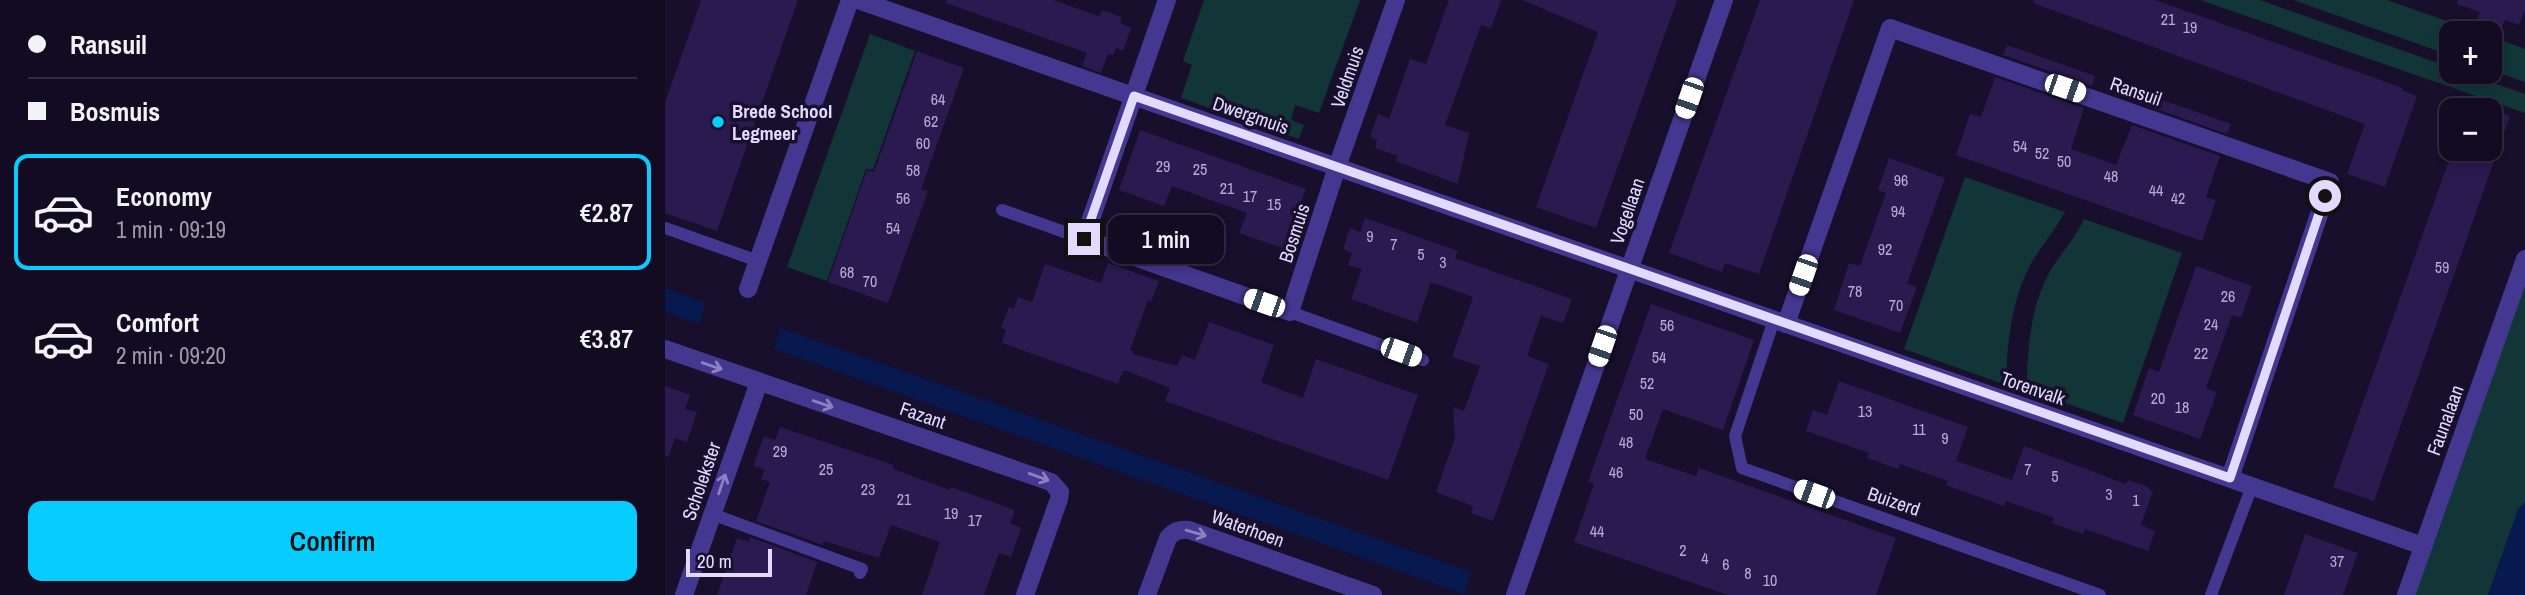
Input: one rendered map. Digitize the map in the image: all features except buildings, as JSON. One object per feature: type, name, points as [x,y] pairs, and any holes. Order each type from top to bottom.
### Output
[{"type":"street","points":[[748,289],[850,0]]},
{"type":"street","name":"Dwergmuis","points":[[858,0],[1629,269]]},
{"type":"street","points":[[1167,0],[1084,239],[1290,312]]},
{"type":"street","name":"Veldmuis","points":[[1337,167],[1396,0]]},
{"type":"street","name":"Vogellaan","points":[[1515,595],[1724,0]]},
{"type":"street","name":"Ransuil","points":[[1780,322],[1890,28],[2330,182],[2230,478]]},
{"type":"street","name":"Bosmuis","points":[[1290,312],[1337,167]]},
{"type":"street","name":"Faunalaan","points":[[2406,595],[2525,259]]},
{"type":"street","name":"Torenvalk","points":[[1629,269],[2423,546]]},
{"type":"street","name":"Fazant","points":[[665,349],[1032,474],[1057,486],[1059,499],[1025,595]]},
{"type":"street","name":"Scholekster","points":[[684,595],[759,382]]},
{"type":"street","name":"Waterhoen","points":[[1147,595],[1168,538],[1181,529],[1373,595]]},
{"type":"lane","points":[[1002,210],[1084,239]]},
{"type":"lane","points":[[665,228],[758,261]]},
{"type":"lane","points":[[1290,312],[1423,360]]},
{"type":"lane","name":"Buizerd","points":[[1780,322],[1735,436],[1742,468],[2100,595]]},
{"type":"lane","points":[[2211,595],[2252,486]]},
{"type":"lane","points":[[712,514],[862,569],[860,573]]},
{"type":"green space","points":[[1204,0],[1360,0],[1319,113],[1295,105],[1291,120],[1304,125],[1299,139],[1181,98],[1192,65],[1183,61]]},
{"type":"green space","points":[[2200,0],[2260,0],[2439,63],[2439,83]]},
{"type":"green space","points":[[2293,0],[2387,0],[2447,21],[2439,21],[2439,51]]},
{"type":"green space","points":[[870,34],[915,51],[873,170],[866,169],[827,281],[787,267]]},
{"type":"green space","points":[[2502,40],[2525,49],[2525,82],[2502,74]]},
{"type":"green space","points":[[2442,84],[2496,84],[2525,94],[2525,113],[2502,105],[2502,98],[2482,98]]},
{"type":"green space","points":[[1965,177],[2065,212],[2032,262],[2019,291],[2009,338],[2006,385],[1904,349]]},
{"type":"green space","points":[[2084,219],[2182,253],[2123,423],[2027,390],[2029,345],[2043,286]]},
{"type":"green space","points":[[2525,256],[2525,502],[2518,510],[2488,595],[2405,595]]},
{"type":"shaded area","points":[[665,288],[706,303],[699,324],[665,312]]},
{"type":"shaded area","points":[[781,328],[1471,572],[1464,594],[774,349]]},
{"type":"shaded area","points":[[2525,502],[2525,595],[2488,595],[2518,510]]},
{"type":"place","name":"Brede School Legmeer","points":[[718,122]]},
{"type":"route","points":[[1084,239],[1134,96],[2230,478],[2325,196]]}]
